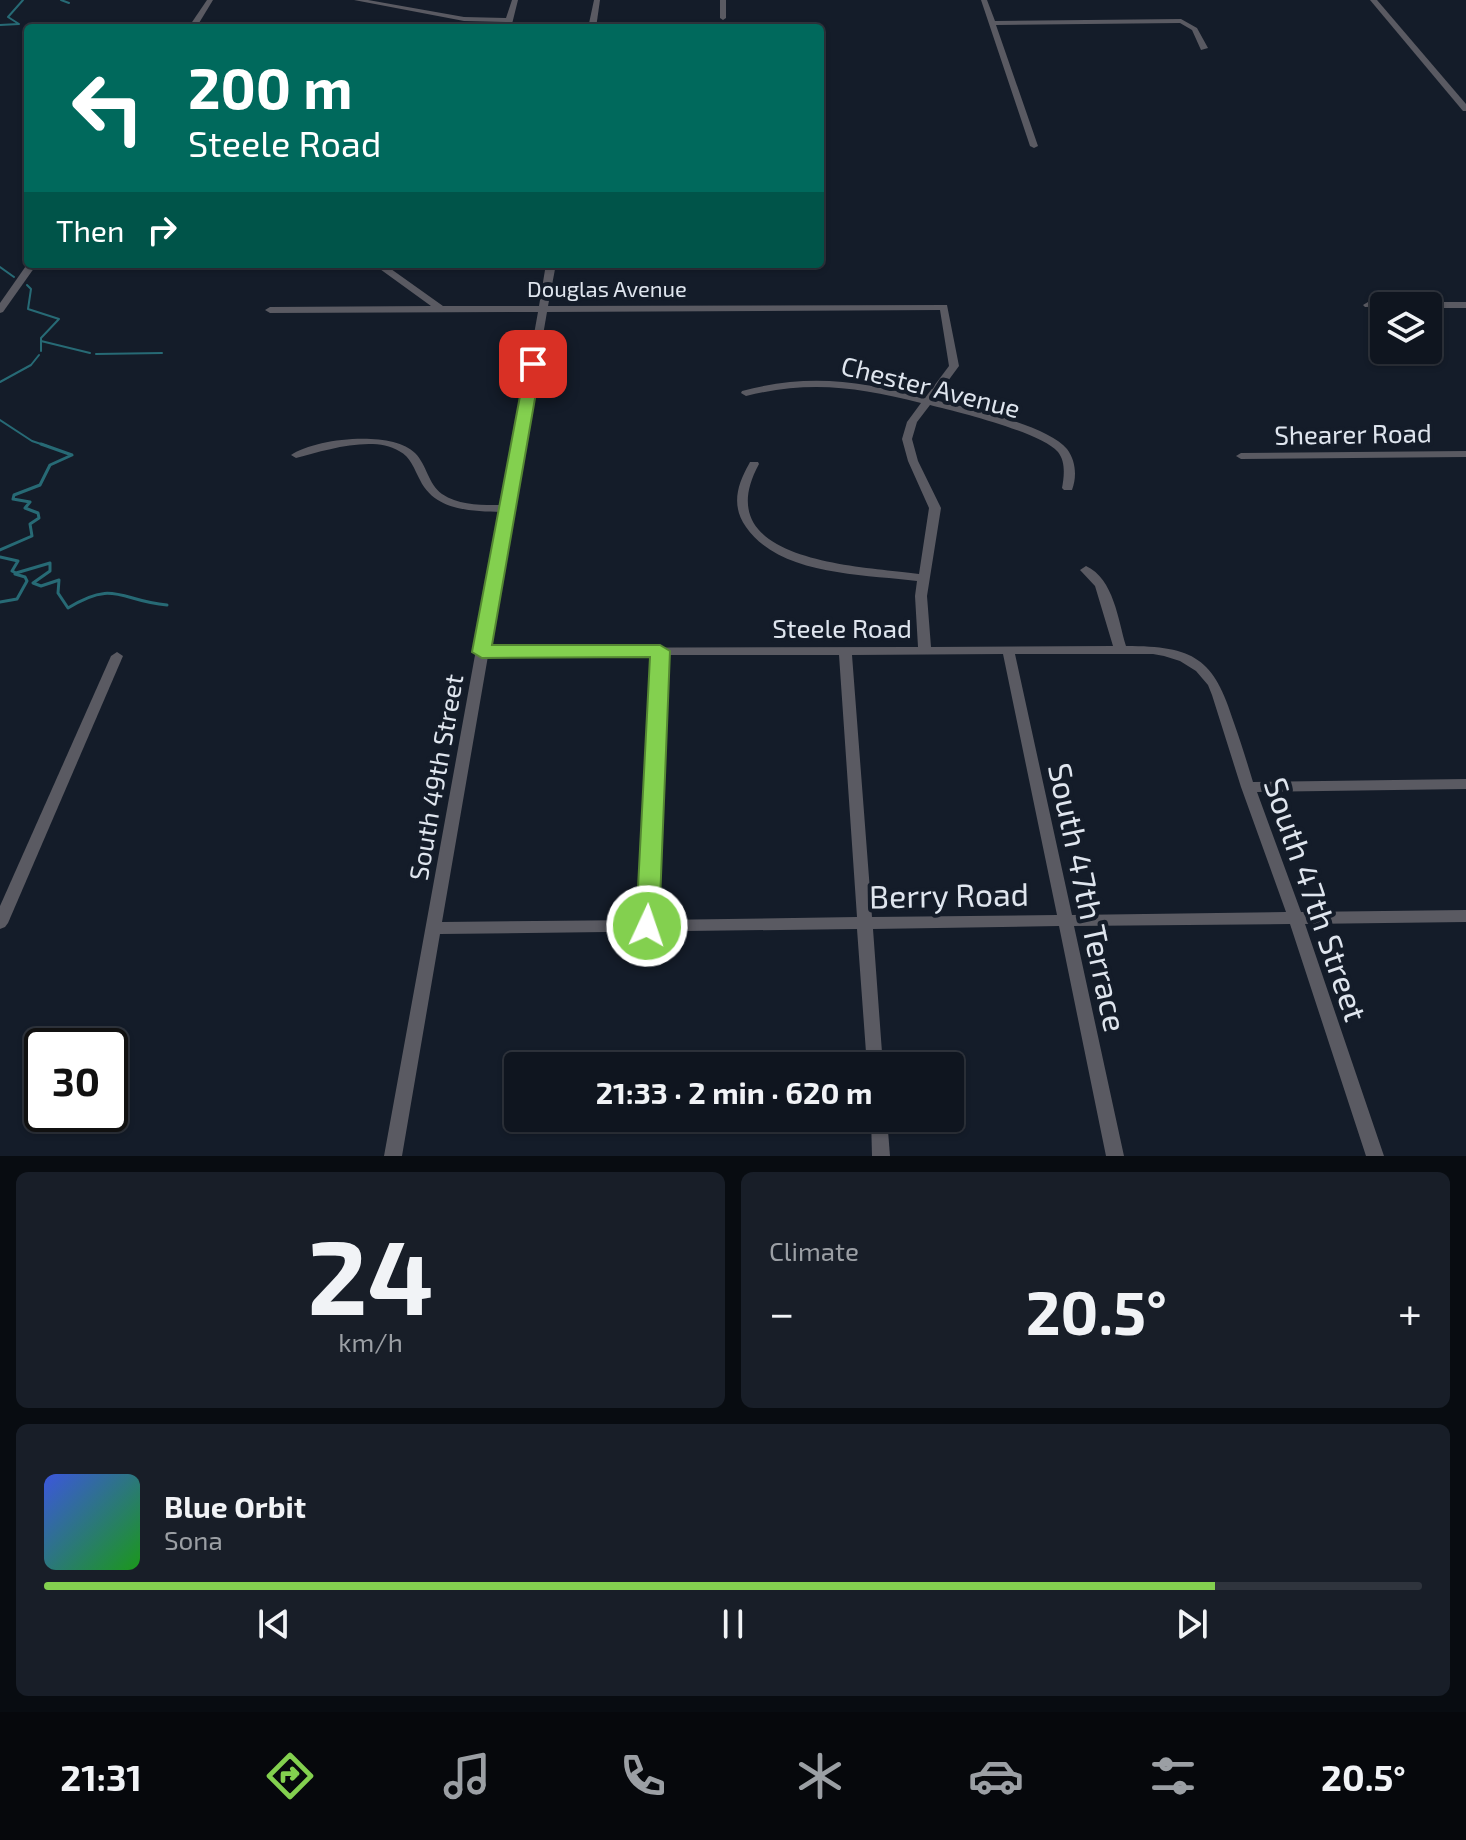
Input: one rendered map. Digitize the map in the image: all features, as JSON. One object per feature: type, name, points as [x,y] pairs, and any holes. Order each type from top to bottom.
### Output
[{"type":"street","points":[[195,24],[210,0]]},
{"type":"street","points":[[357,0],[508,24],[515,0]]},
{"type":"street","points":[[593,24],[597,0]]},
{"type":"street","points":[[723,0],[723,18]]},
{"type":"street","points":[[984,0],[1034,146]]},
{"type":"street","points":[[1373,0],[1466,109]]},
{"type":"street","points":[[992,23],[1181,21],[1195,29],[1204,48]]},
{"type":"street","points":[[0,309],[29,268]]},
{"type":"street","points":[[384,268],[439,308]]},
{"type":"street","name":"South 49th Street","points":[[393,1156],[550,268]]},
{"type":"street","points":[[1368,305],[1466,305]]},
{"type":"street","name":"Douglas Avenue","points":[[270,310],[944,307],[954,366],[927,402]]},
{"type":"street","name":"Chester Avenue","points":[[746,393],[791,383],[830,382],[927,402],[1015,426],[1059,447],[1070,469],[1068,488]]},
{"type":"street","points":[[925,651],[921,596],[935,508],[913,461],[907,439],[912,422],[927,402]]},
{"type":"street","points":[[296,455],[347,443],[395,445],[414,457],[427,487],[438,496],[465,506],[507,509]]},
{"type":"street","name":"Shearer Road","points":[[1241,456],[1466,454]]},
{"type":"street","points":[[754,464],[746,475],[742,512],[750,526],[774,548],[796,558],[835,566],[925,578]]},
{"type":"street","points":[[1086,570],[1101,585],[1121,650]]},
{"type":"street","name":"South 47th Terrace","points":[[1008,650],[1115,1156]]},
{"type":"street","name":"Steele Road","points":[[482,652],[1121,650],[1172,653],[1199,665]]},
{"type":"street","points":[[647,926],[660,651]]},
{"type":"street","points":[[845,652],[874,1052]]},
{"type":"street","points":[[0,923],[117,656]]},
{"type":"street","name":"South 47th Street","points":[[1199,665],[1214,682],[1375,1156]]},
{"type":"street","points":[[1248,787],[1466,784]]},
{"type":"street","name":"Berry Road","points":[[433,928],[1466,916]]},
{"type":"street","points":[[880,1132],[881,1156]]},
{"type":"waterway","points":[[0,25],[19,24],[8,17],[23,0]]},
{"type":"waterway","points":[[61,0],[69,3]]},
{"type":"waterway","points":[[0,267],[14,277]]},
{"type":"waterway","points":[[27,285],[31,289],[28,309],[59,319],[41,341]]},
{"type":"waterway","points":[[41,341],[90,353]]},
{"type":"waterway","points":[[41,341],[41,351]]},
{"type":"waterway","points":[[96,354],[162,353]]},
{"type":"waterway","points":[[0,382],[31,365],[39,355]]},
{"type":"waterway","points":[[0,420],[41,444]]},
{"type":"waterway","points":[[0,550],[32,536],[30,524],[39,518],[38,513],[25,508],[30,502],[13,499],[14,495],[40,485],[50,465],[72,455],[41,444]]},
{"type":"waterway","points":[[41,444],[47,446]]},
{"type":"waterway","points":[[0,557],[18,561],[12,571],[16,573],[50,563],[50,571],[33,583],[41,586],[59,580],[58,593],[68,608],[84,599],[108,593],[167,605]]},
{"type":"waterway","points":[[0,602],[17,599],[27,581],[25,577],[15,574]]},
{"type":"route","points":[[533,364],[482,652],[660,651],[647,926]]}]
